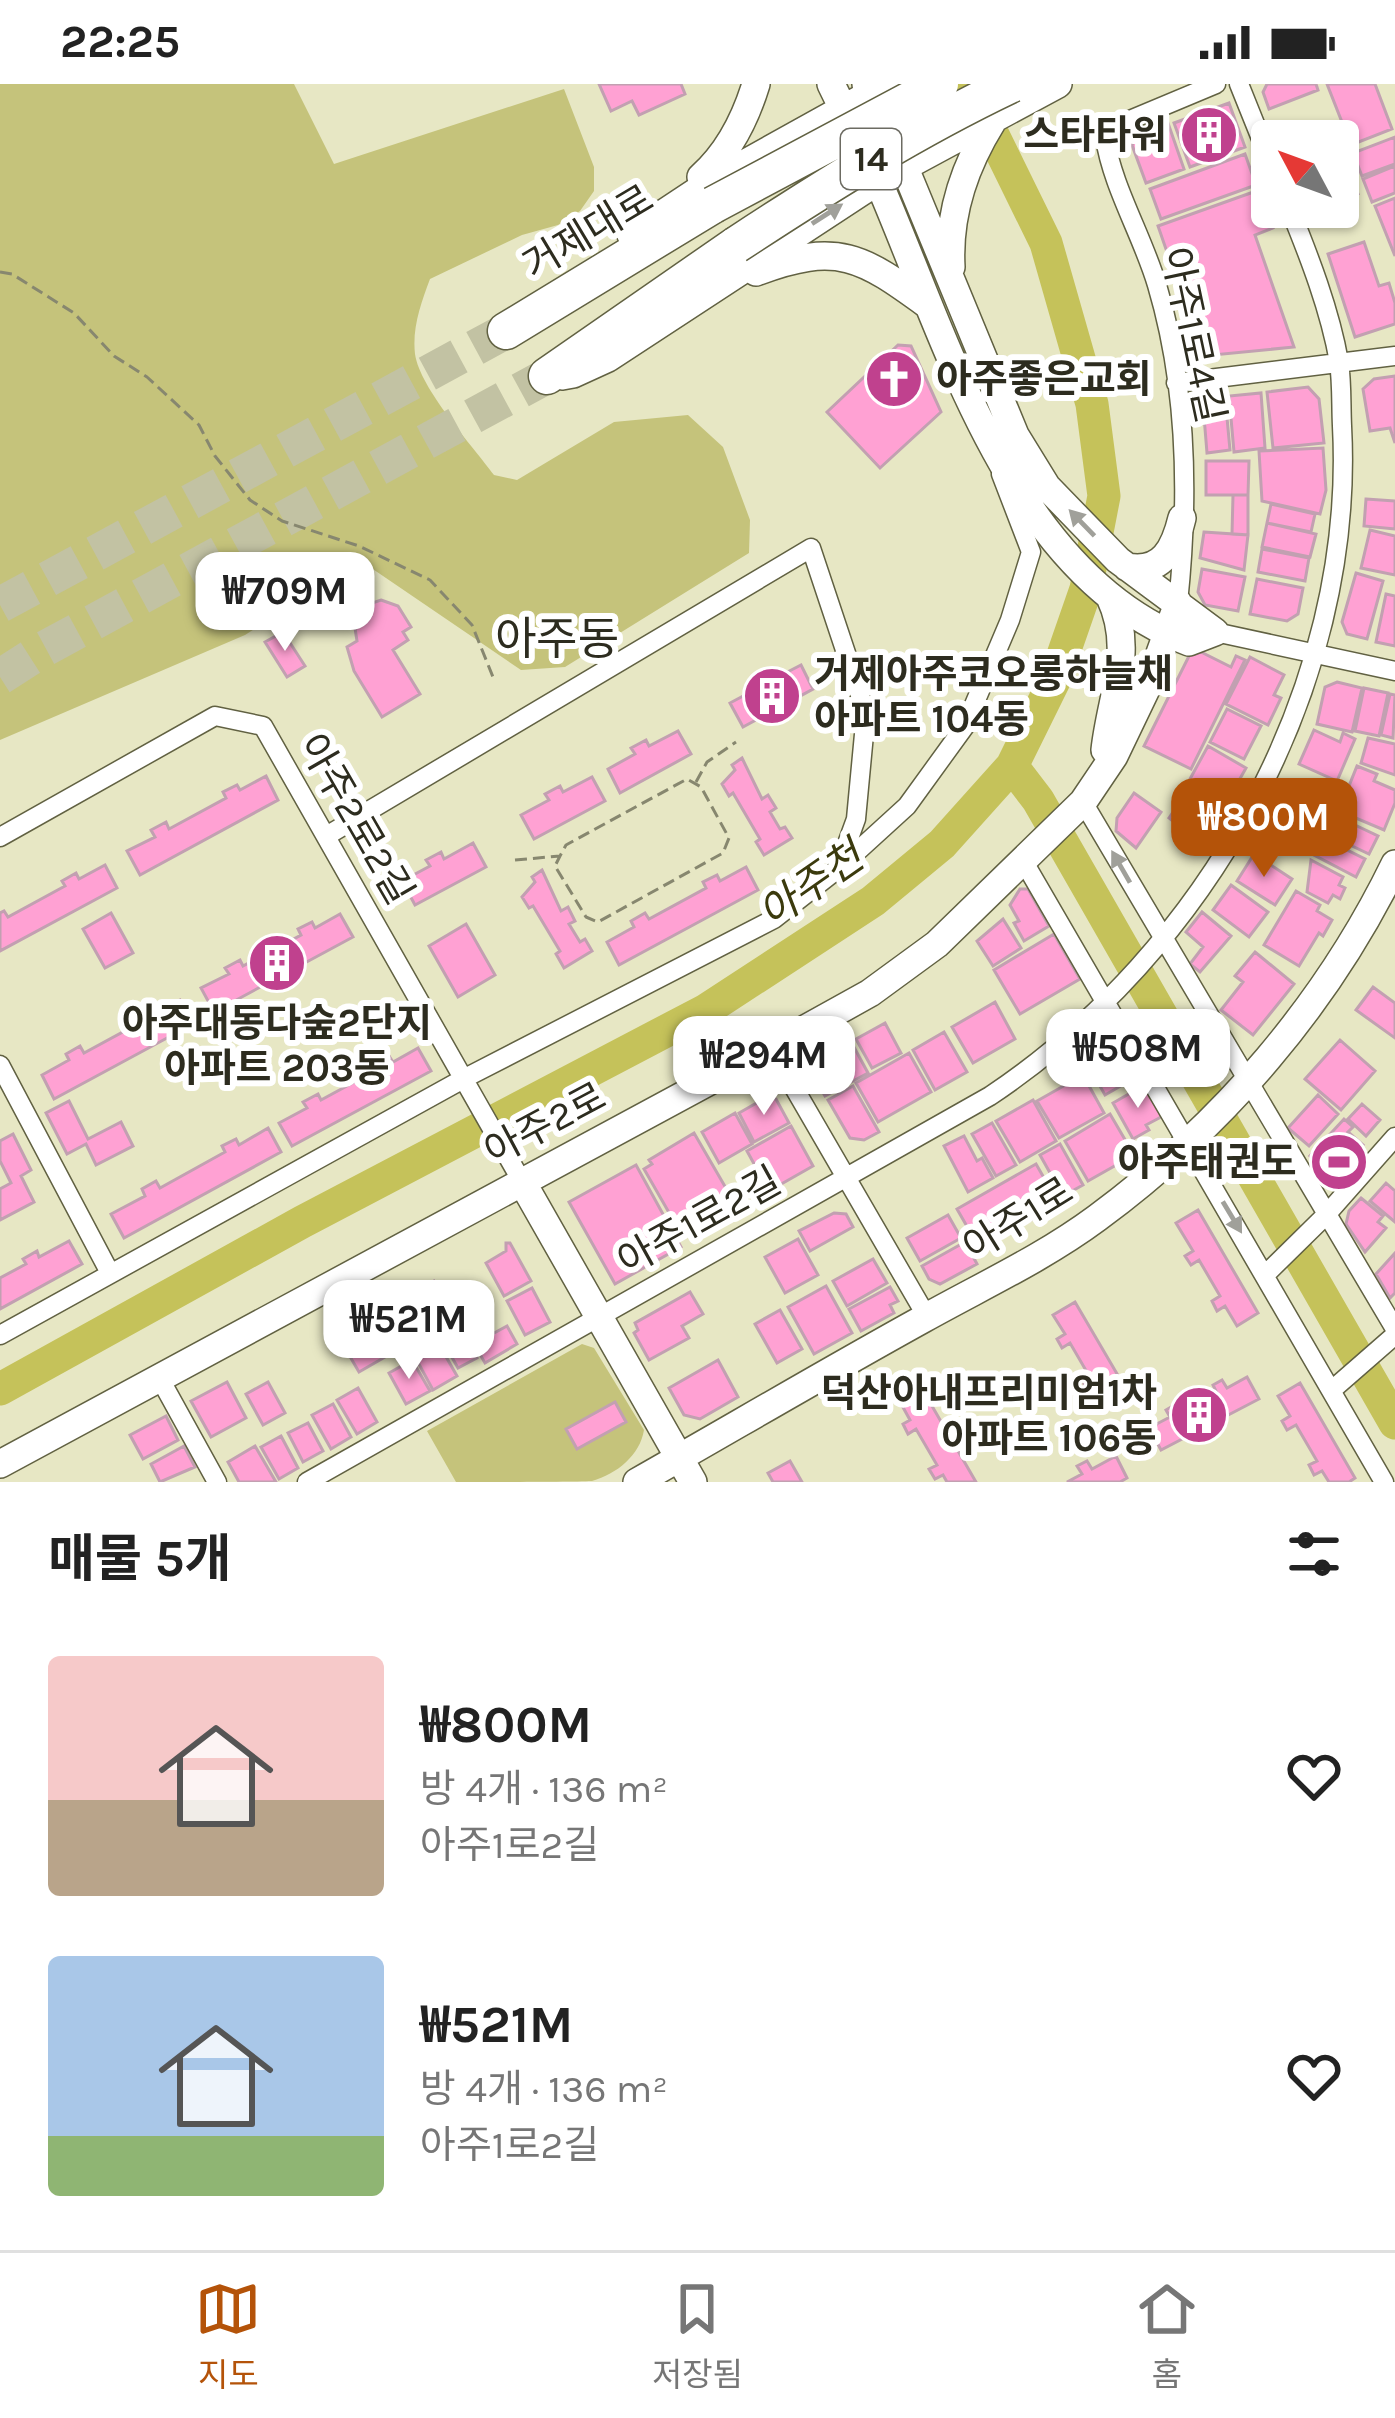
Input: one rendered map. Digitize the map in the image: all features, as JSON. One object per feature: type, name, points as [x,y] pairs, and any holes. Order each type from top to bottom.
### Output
[{"type":"highway","name":"거제대로","points":[[506,331],[713,206],[940,84]]},
{"type":"highway","name":"14","points":[[547,376],[736,245],[898,142],[1012,84]]},
{"type":"street","points":[[654,220],[724,152],[756,84]]},
{"type":"street","points":[[547,376],[574,374],[608,358],[878,181],[1058,84]]},
{"type":"street","name":"아주1로4길","points":[[1178,604],[1184,452],[1176,383],[1158,287],[1105,138],[1118,125],[1216,84]]},
{"type":"street","points":[[1239,84],[1253,120]]},
{"type":"street","points":[[0,1335],[465,1078],[774,919],[907,806],[965,726],[1010,620],[1031,553],[1009,501],[875,87],[837,96],[527,301],[506,331]]},
{"type":"street","points":[[837,96],[878,181],[1047,487],[1122,564],[1215,632],[1395,671]]},
{"type":"street","points":[[942,300],[953,213],[965,175],[995,117]]},
{"type":"street","name":"아주1로2길","points":[[307,1482],[990,1096],[1045,1060],[1084,1025],[1205,883],[1247,818],[1282,744],[1316,656],[1334,571],[1345,478],[1339,362],[1297,228]]},
{"type":"street","points":[[708,290],[786,261],[838,255],[872,265],[942,300]]},
{"type":"street","points":[[1176,383],[1395,356]]},
{"type":"street","points":[[999,461],[1040,522],[1108,595],[1189,642],[1215,632]]},
{"type":"street","points":[[1122,564],[1149,568],[1162,562],[1183,518]]},
{"type":"street","points":[[328,835],[812,548],[866,713],[856,819],[839,868]]},
{"type":"street","points":[[1102,776],[1124,664],[1121,619],[1108,595]]},
{"type":"street","name":"아주2로","points":[[0,1464],[771,1048],[870,992],[937,944],[1083,802],[1102,776],[1169,634],[1178,604]]},
{"type":"street","name":"아주2로2길","points":[[0,836],[215,716],[263,726],[521,1180]]},
{"type":"street","points":[[1083,802],[1395,1332],[1332,1390]]},
{"type":"street","points":[[1024,862],[1384,1482]]},
{"type":"street","name":"아주1로","points":[[637,1482],[686,1470],[927,1317],[1014,1272],[1098,1217],[1187,1142],[1290,1034],[1348,953],[1395,864]]},
{"type":"street","points":[[771,1048],[927,1317]]},
{"type":"street","points":[[0,1065],[110,1273]]},
{"type":"street","points":[[1266,1274],[1395,1136]]},
{"type":"street","points":[[521,1180],[686,1470]]},
{"type":"street","points":[[160,1377],[217,1482]]},
{"type":"path","points":[[0,272],[12,274],[74,313],[114,356],[147,377],[199,424],[215,457],[250,500],[282,521],[359,545],[430,580],[472,625],[493,677]]},
{"type":"path","points":[[695,784],[707,762],[736,742]]},
{"type":"path","points":[[687,778],[701,787],[729,838],[724,853],[598,922],[586,917],[556,866],[560,856],[566,845],[687,778]]},
{"type":"path","points":[[515,860],[560,856]]},
{"type":"shaded area","points":[[0,84],[294,84],[334,164],[564,89],[594,167],[594,191],[580,211],[558,225],[522,235],[430,279],[415,335],[419,368],[437,400],[494,475],[517,480],[614,422],[688,415],[723,447],[750,520],[749,553],[565,667],[521,670],[361,561],[245,635],[0,740]]},
{"type":"shaded area","points":[[582,1344],[594,1348],[644,1430],[632,1455],[610,1474],[592,1481],[456,1482],[427,1431]]},
{"type":"building","points":[[599,84],[681,84],[685,94],[639,115],[632,101],[611,111]]},
{"type":"building","points":[[1267,84],[1316,84],[1318,90],[1269,109],[1263,92]]},
{"type":"building","points":[[1327,84],[1375,84],[1392,129],[1359,142],[1359,120],[1341,120]]},
{"type":"building","name":"스타타워","points":[[1229,103],[1245,147],[1190,167],[1174,123]]},
{"type":"building","points":[[1168,123],[1184,169],[1146,183],[1132,145],[1138,134]]},
{"type":"building","points":[[1395,137],[1395,164],[1362,176],[1359,151]]},
{"type":"building","points":[[1245,154],[1251,171],[1251,187],[1161,219],[1150,189]]},
{"type":"building","points":[[1395,166],[1395,193],[1372,202],[1363,179]]},
{"type":"building","points":[[1251,193],[1251,228],[1273,228],[1255,235],[1294,347],[1203,356],[1158,226]]},
{"type":"building","points":[[1395,198],[1395,256],[1375,206]]},
{"type":"building","points":[[1364,242],[1379,286],[1389,283],[1395,324],[1355,337],[1328,254]]},
{"type":"building","name":"아주좋은교회","points":[[898,345],[911,346],[941,412],[880,468],[827,412]]},
{"type":"building","points":[[1395,376],[1395,443],[1390,428],[1370,431],[1363,389],[1374,379]]},
{"type":"building","points":[[1308,387],[1319,399],[1324,443],[1273,448],[1267,392]]},
{"type":"building","points":[[1261,393],[1265,448],[1234,452],[1229,396]]},
{"type":"building","points":[[1225,396],[1230,450],[1207,453],[1203,404]]},
{"type":"building","points":[[1323,448],[1326,490],[1320,514],[1262,501],[1259,451]]},
{"type":"building","points":[[1206,461],[1249,461],[1248,495],[1206,495]]},
{"type":"building","points":[[1233,495],[1248,495],[1248,535],[1232,534]]},
{"type":"building","points":[[1366,499],[1395,501],[1395,529],[1364,526]]},
{"type":"building","points":[[1271,504],[1315,514],[1311,532],[1267,523]]},
{"type":"building","points":[[1267,523],[1316,534],[1310,557],[1262,547]]},
{"type":"building","points":[[1370,530],[1395,536],[1395,575],[1361,568]]},
{"type":"building","points":[[1204,532],[1248,535],[1244,570],[1200,558]]},
{"type":"building","points":[[1262,549],[1309,558],[1305,581],[1258,572]]},
{"type":"building","points":[[1202,569],[1245,577],[1238,611],[1205,605],[1198,592]]},
{"type":"building","points":[[1356,573],[1383,581],[1367,639],[1347,634],[1342,622]]},
{"type":"building","points":[[1257,579],[1303,588],[1298,614],[1287,621],[1250,614]]},
{"type":"building","points":[[1386,594],[1395,596],[1395,646],[1376,642]]},
{"type":"building","points":[[381,600],[398,606],[411,627],[403,632],[408,640],[393,650],[420,694],[382,717],[354,671],[347,647],[357,641],[357,614],[363,606]]},
{"type":"building","points":[[283,632],[305,666],[287,677],[265,642]]},
{"type":"building","points":[[1193,648],[1231,667],[1236,656],[1245,660],[1191,769],[1144,746]]},
{"type":"building","points":[[1250,657],[1284,675],[1274,695],[1281,698],[1268,725],[1226,704]]},
{"type":"building","name":"거제아주코오롱하늘채 아파트 104동","points":[[801,665],[813,689],[743,727],[730,703],[758,688],[754,682],[769,674],[772,680]]},
{"type":"building","points":[[1337,682],[1362,688],[1352,732],[1317,724],[1325,687]]},
{"type":"building","points":[[1364,688],[1388,693],[1379,736],[1355,731]]},
{"type":"building","points":[[1390,694],[1395,695],[1393,738],[1381,735]]},
{"type":"building","points":[[1227,709],[1261,726],[1244,759],[1210,742]]},
{"type":"building","points":[[1314,730],[1340,742],[1343,733],[1355,739],[1337,781],[1299,764]]},
{"type":"building","points":[[678,731],[691,754],[620,793],[608,769],[635,754],[631,748],[646,740],[649,746]]},
{"type":"building","points":[[1368,738],[1395,744],[1395,775],[1361,763]]},
{"type":"building","points":[[1208,746],[1246,768],[1221,812],[1184,790]]},
{"type":"building","points":[[742,758],[762,799],[768,795],[776,808],[770,812],[780,829],[785,827],[792,838],[764,855],[733,793],[729,796],[722,784],[735,770],[732,765]]},
{"type":"building","points":[[1357,766],[1377,774],[1374,781],[1395,790],[1384,830],[1339,811]]},
{"type":"building","points":[[266,776],[278,800],[140,875],[127,851],[155,837],[151,830],[166,822],[169,829],[226,798],[223,792],[237,785],[240,790]]},
{"type":"building","points":[[592,777],[605,801],[534,839],[521,815],[549,800],[545,794],[560,786],[563,792]]},
{"type":"building","points":[[1134,793],[1161,812],[1136,848],[1116,831],[1117,818]]},
{"type":"building","points":[[1185,795],[1224,816],[1204,846],[1169,818]]},
{"type":"building","points":[[1336,816],[1378,836],[1369,854],[1327,834]]},
{"type":"building","points":[[1323,838],[1365,859],[1356,877],[1314,855]]},
{"type":"building","points":[[473,843],[486,867],[415,905],[402,881],[430,866],[426,860],[441,852],[444,859]]},
{"type":"building","points":[[1254,854],[1292,879],[1275,905],[1237,881]]},
{"type":"building","points":[[1311,860],[1343,877],[1340,899],[1333,895],[1328,903],[1307,892]]},
{"type":"building","points":[[105,865],[117,888],[0,951],[0,913],[8,917],[65,886],[62,881],[76,873],[79,879]]},
{"type":"building","points":[[746,867],[758,890],[619,965],[607,942],[634,927],[631,921],[645,913],[649,919],[706,888],[703,882],[717,875],[720,881]]},
{"type":"building","points":[[542,870],[561,911],[568,907],[575,921],[569,924],[580,942],[585,939],[592,951],[564,968],[556,954],[560,951],[533,906],[529,908],[522,897],[535,882],[532,877]]},
{"type":"building","points":[[1231,885],[1268,912],[1249,937],[1213,910]]},
{"type":"building","points":[[1020,889],[1028,889],[1049,926],[1024,941],[1010,905]]},
{"type":"building","points":[[1296,891],[1320,905],[1317,911],[1332,920],[1299,966],[1264,945]]},
{"type":"building","points":[[1202,912],[1231,936],[1200,972],[1190,964],[1203,947],[1186,932]]},
{"type":"building","points":[[111,913],[133,953],[105,968],[83,929]]},
{"type":"building","name":"아주대동다숲2단지 아파트 203동","points":[[340,914],[353,937],[214,1012],[201,988],[229,974],[225,968],[240,960],[243,966],[301,935],[298,929],[312,922],[315,928]]},
{"type":"building","points":[[1003,919],[1021,948],[993,966],[977,941]]},
{"type":"building","points":[[466,924],[495,975],[458,997],[429,946]]},
{"type":"building","points":[[1054,934],[1080,979],[1020,1014],[994,970]]},
{"type":"building","points":[[1255,952],[1294,984],[1253,1035],[1221,1010],[1243,982],[1235,976]]},
{"type":"building","points":[[1373,987],[1395,1003],[1395,1038],[1356,1010]]},
{"type":"building","points":[[180,1000],[193,1024],[54,1099],[42,1075],[69,1060],[66,1054],[80,1046],[84,1053],[141,1022],[138,1016],[152,1009],[155,1014]]},
{"type":"building","points":[[995,1002],[1015,1039],[973,1063],[952,1027]]},
{"type":"building","points":[[885,1023],[901,1053],[872,1068],[856,1039]]},
{"type":"building","points":[[944,1032],[967,1072],[935,1090],[913,1050]]},
{"type":"building","points":[[1116,1037],[1138,1076],[1105,1095],[1083,1056],[1097,1040]]},
{"type":"building","points":[[849,1038],[868,1073],[825,1096],[810,1069],[813,1058]]},
{"type":"building","points":[[1340,1040],[1375,1071],[1341,1110],[1305,1079]]},
{"type":"building","points":[[418,1048],[431,1071],[292,1146],[279,1123],[307,1108],[303,1102],[318,1094],[321,1100],[378,1069],[375,1063],[389,1056],[393,1062]]},
{"type":"building","points":[[909,1053],[931,1092],[878,1122],[856,1083]]},
{"type":"building","points":[[1083,1075],[1104,1113],[1059,1138],[1037,1101]]},
{"type":"building","points":[[1146,1084],[1163,1116],[1133,1139],[1113,1103]]},
{"type":"building","points":[[853,1086],[879,1132],[864,1140],[850,1138],[828,1100]]},
{"type":"building","points":[[1318,1095],[1338,1114],[1309,1146],[1288,1128]]},
{"type":"building","points":[[767,1097],[776,1099],[789,1123],[754,1142],[739,1113]]},
{"type":"building","points":[[1033,1100],[1056,1141],[1020,1162],[996,1121]]},
{"type":"building","points":[[69,1101],[88,1139],[121,1122],[133,1146],[96,1165],[86,1144],[67,1154],[46,1113]]},
{"type":"building","points":[[1362,1104],[1380,1120],[1366,1136],[1348,1119]]},
{"type":"building","points":[[735,1113],[752,1144],[719,1163],[702,1132]]},
{"type":"building","points":[[1110,1114],[1134,1155],[1088,1181],[1065,1141]]},
{"type":"building","points":[[1344,1119],[1353,1127],[1348,1132],[1363,1145],[1330,1182],[1310,1156]]},
{"type":"building","points":[[992,1123],[1016,1165],[996,1176],[972,1134]]},
{"type":"building","points":[[791,1126],[813,1166],[769,1191],[747,1151]]},
{"type":"building","points":[[268,1128],[281,1152],[124,1238],[111,1214],[145,1196],[142,1189],[156,1181],[160,1188],[225,1152],[222,1146],[236,1139],[239,1145]]},
{"type":"building","points":[[694,1133],[734,1202],[690,1227],[693,1232],[683,1237],[644,1169],[652,1164],[649,1160]]},
{"type":"building","points":[[13,1134],[31,1170],[21,1176],[34,1202],[0,1220],[0,1189],[11,1183],[0,1161],[0,1141]]},
{"type":"building","points":[[964,1136],[993,1178],[968,1192],[944,1146]]},
{"type":"building","points":[[1060,1144],[1083,1185],[1063,1196],[1040,1155]]},
{"type":"building","points":[[1036,1164],[1059,1204],[980,1249],[957,1209]]},
{"type":"building","points":[[636,1165],[681,1247],[615,1284],[569,1202]]},
{"type":"building","points":[[1386,1183],[1395,1191],[1395,1222],[1370,1201]]},
{"type":"building","points":[[1361,1198],[1383,1216],[1378,1222],[1386,1228],[1365,1252],[1346,1224],[1349,1211]]},
{"type":"building","points":[[1198,1210],[1258,1313],[1237,1326],[1225,1306],[1217,1311],[1212,1301],[1220,1296],[1199,1260],[1191,1265],[1185,1256],[1193,1251],[1176,1223]]},
{"type":"building","points":[[834,1213],[846,1214],[853,1227],[810,1251],[799,1231]]},
{"type":"building","points":[[948,1215],[961,1238],[920,1261],[907,1238]]},
{"type":"building","points":[[798,1239],[818,1275],[785,1293],[765,1257]]},
{"type":"building","points":[[69,1241],[82,1264],[0,1309],[0,1278],[26,1264],[23,1259],[37,1251],[39,1257]]},
{"type":"building","points":[[965,1242],[977,1264],[940,1284],[929,1279],[922,1266]]},
{"type":"building","points":[[506,1243],[531,1281],[504,1296],[486,1263],[506,1251]]},
{"type":"building","points":[[1395,1253],[1395,1293],[1390,1298],[1376,1274]]},
{"type":"building","points":[[873,1259],[887,1283],[847,1306],[833,1281]]},
{"type":"building","points":[[434,1281],[455,1316],[430,1331],[408,1296]]},
{"type":"building","points":[[826,1286],[852,1333],[814,1354],[788,1307]]},
{"type":"building","points":[[890,1287],[898,1301],[890,1305],[894,1313],[861,1331],[849,1309]]},
{"type":"building","points":[[532,1288],[550,1322],[525,1335],[507,1301]]},
{"type":"building","points":[[690,1292],[703,1314],[682,1326],[689,1338],[649,1360],[634,1333],[638,1330],[635,1323]]},
{"type":"building","points":[[1075,1302],[1130,1396],[1109,1409],[1097,1389],[1089,1394],[1084,1384],[1091,1379],[1070,1343],[1062,1348],[1057,1339],[1065,1334],[1053,1315]]},
{"type":"building","points":[[780,1310],[802,1349],[777,1363],[755,1324]]},
{"type":"building","points":[[361,1316],[385,1357],[359,1372],[335,1331]]},
{"type":"building","points":[[507,1326],[517,1344],[485,1363],[474,1344]]},
{"type":"building","points":[[460,1327],[477,1358],[458,1368],[441,1338]]},
{"type":"building","points":[[437,1341],[457,1376],[433,1390],[414,1355]]},
{"type":"building","points":[[412,1360],[430,1391],[406,1404],[389,1373]]},
{"type":"building","points":[[718,1360],[738,1397],[700,1419],[684,1415],[669,1388]]},
{"type":"building","name":"덕산아내프리미엄1차 아파트 106동","points":[[1247,1377],[1259,1399],[1161,1450],[1149,1428],[1170,1417],[1166,1410],[1176,1404],[1180,1412],[1217,1393],[1213,1385],[1222,1380],[1227,1388]]},
{"type":"building","points":[[227,1382],[246,1418],[211,1437],[191,1401]]},
{"type":"building","points":[[268,1382],[285,1413],[263,1425],[246,1394]]},
{"type":"building","points":[[1300,1383],[1355,1478],[1349,1482],[1329,1482],[1322,1471],[1314,1475],[1309,1465],[1317,1461],[1296,1425],[1287,1430],[1282,1421],[1290,1416],[1278,1396]]},
{"type":"building","points":[[921,1387],[976,1482],[947,1482],[943,1475],[935,1479],[929,1469],[937,1465],[916,1429],[908,1434],[903,1424],[910,1420],[899,1400]]},
{"type":"building","points":[[358,1388],[377,1422],[357,1434],[337,1400]]},
{"type":"building","points":[[615,1402],[626,1422],[577,1449],[566,1429]]},
{"type":"building","points":[[333,1404],[351,1437],[331,1449],[312,1415]]},
{"type":"building","points":[[166,1416],[178,1440],[143,1459],[130,1435]]},
{"type":"building","points":[[308,1423],[323,1451],[303,1462],[288,1433]]},
{"type":"building","points":[[281,1436],[298,1468],[279,1479],[261,1447]]},
{"type":"building","points":[[184,1446],[195,1467],[160,1482],[151,1464]]},
{"type":"building","points":[[255,1446],[276,1482],[239,1482],[228,1462]]},
{"type":"building","points":[[1116,1456],[1127,1478],[1120,1482],[1067,1482],[1082,1474],[1077,1466],[1087,1461],[1092,1469]]},
{"type":"building","points":[[790,1461],[802,1482],[773,1482],[768,1473]]},
{"type":"waterway","name":"아주천","points":[[0,1389],[302,1222],[706,1010],[873,901],[942,844],[1012,766],[1054,681],[1086,589],[1104,496],[1092,404],[1046,243],[968,84]]},
{"type":"waterway","points":[[1012,766],[1038,800],[1395,1423]]},
{"type":"tunnel","points":[[0,605],[506,331]]},
{"type":"tunnel","points":[[0,677],[547,376]]},
{"type":"place","name":"스타타워","points":[[1209,135]]},
{"type":"place","name":"아주좋은교회","points":[[894,379]]},
{"type":"place","name":"거제아주코오롱하늘채 아파트 104동","points":[[772,696]]},
{"type":"place","name":"아주대동다숲2단지 아파트 203동","points":[[277,963]]},
{"type":"place","name":"아주태권도","points":[[1339,1162]]},
{"type":"place","name":"덕산아내프리미엄1차 아파트 106동","points":[[1199,1415]]},
{"type":"district","name":"아주동","points":[[557,639]]}]
